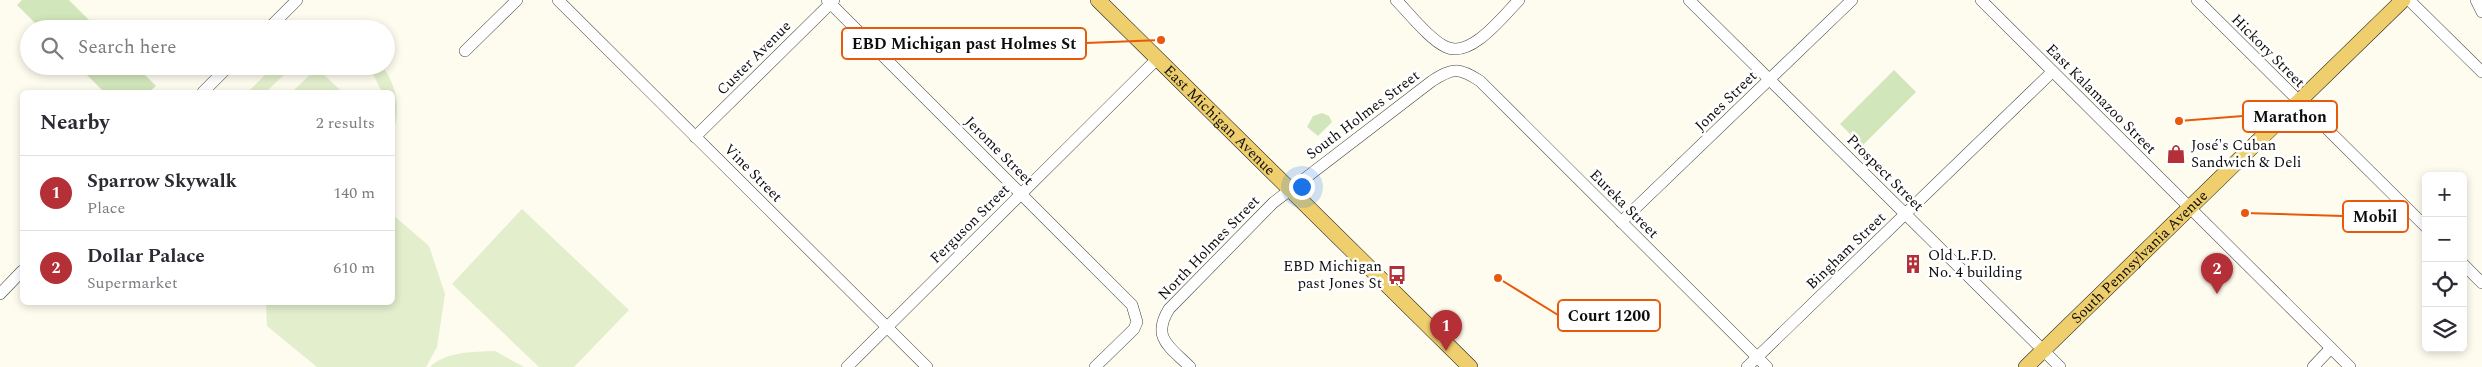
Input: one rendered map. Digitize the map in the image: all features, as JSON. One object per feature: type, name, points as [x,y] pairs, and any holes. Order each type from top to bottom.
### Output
[{"type":"main road","name":"East Michigan Avenue","points":[[1098,0],[1470,367]]},
{"type":"main road","name":"South Pennsylvania Avenue","points":[[2026,367],[2402,0]]},
{"type":"street","points":[[277,20],[297,0]]},
{"type":"street","points":[[465,51],[517,0]]},
{"type":"street","name":"Vine Street","points":[[558,0],[927,367]]},
{"type":"street","points":[[1396,0],[1438,42],[1447,48],[1456,50],[1476,42],[1520,0]]},
{"type":"street","name":"Prospect Street","points":[[1689,0],[2060,367]]},
{"type":"street","name":"Jones Street","points":[[1621,222],[1852,0]]},
{"type":"street","name":"East Kalamazoo Street","points":[[1980,0],[2350,367]]},
{"type":"street","name":"Hickory Street","points":[[2197,0],[2422,223]]},
{"type":"street","points":[[2409,0],[2482,72]]},
{"type":"street","points":[[2476,0],[2482,12]]},
{"type":"street","name":"Custer Avenue","points":[[695,137],[830,1]]},
{"type":"street","name":"Jerome Street","points":[[830,1],[1132,305],[1138,322],[1134,329],[1095,367]]},
{"type":"street","name":"Ferguson Street","points":[[847,367],[1157,59]]},
{"type":"street","name":"South Holmes Street","points":[[1290,189],[1432,81],[1448,71],[1457,70]]},
{"type":"street","name":"Eureka Street","points":[[1457,70],[1465,72],[1480,81],[1766,367]]},
{"type":"street","name":"Bingham Street","points":[[1747,367],[2052,72]]},
{"type":"street","points":[[205,90],[221,75]]},
{"type":"street","name":"North Holmes Street","points":[[1190,367],[1169,346],[1161,334],[1161,322],[1169,309],[1290,189]]},
{"type":"street","points":[[2467,268],[2482,283]]},
{"type":"street","points":[[0,294],[20,273]]},
{"type":"street","points":[[2313,367],[2331,348]]},
{"type":"green space","points":[[22,0],[69,0],[89,20],[32,20],[17,5]]},
{"type":"green space","points":[[1894,70],[1916,92],[1862,146],[1840,124]]},
{"type":"green space","points":[[87,75],[145,75],[156,86],[151,90],[102,90]]},
{"type":"green space","points":[[265,75],[284,75],[268,90],[250,90]]},
{"type":"green space","points":[[310,75],[324,75],[340,90],[294,90]]},
{"type":"green space","points":[[388,75],[394,90],[381,90],[374,76]]},
{"type":"green space","points":[[395,94],[397,107],[395,125]]},
{"type":"green space","points":[[1322,113],[1329,116],[1332,122],[1318,136],[1307,127],[1313,116]]},
{"type":"green space","points":[[522,209],[629,310],[574,367],[539,367],[452,284]]},
{"type":"green space","points":[[395,217],[429,246],[445,294],[437,347],[426,367],[317,367],[267,326],[266,305],[395,305]]},
{"type":"green space","points":[[495,351],[524,367],[430,367],[452,355]]},
{"type":"place","name":"EBD Michigan past Holmes St","points":[[1161,40]]},
{"type":"place","name":"Marathon","points":[[2179,121]]},
{"type":"place","name":"José's Cuban Sandwich & Deli","points":[[2176,154]]},
{"type":"place","name":"Mobil","points":[[2245,213]]},
{"type":"place","name":"Old L.F.D. No. 4 building","points":[[1913,264]]},
{"type":"place","name":"EBD Michigan past Jones St","points":[[1397,275]]},
{"type":"place","name":"Court 1200","points":[[1498,278]]},
{"type":"place","name":"Dollar Palace","points":[[2217,294]]},
{"type":"place","name":"Sparrow Skywalk","points":[[1446,351]]}]
